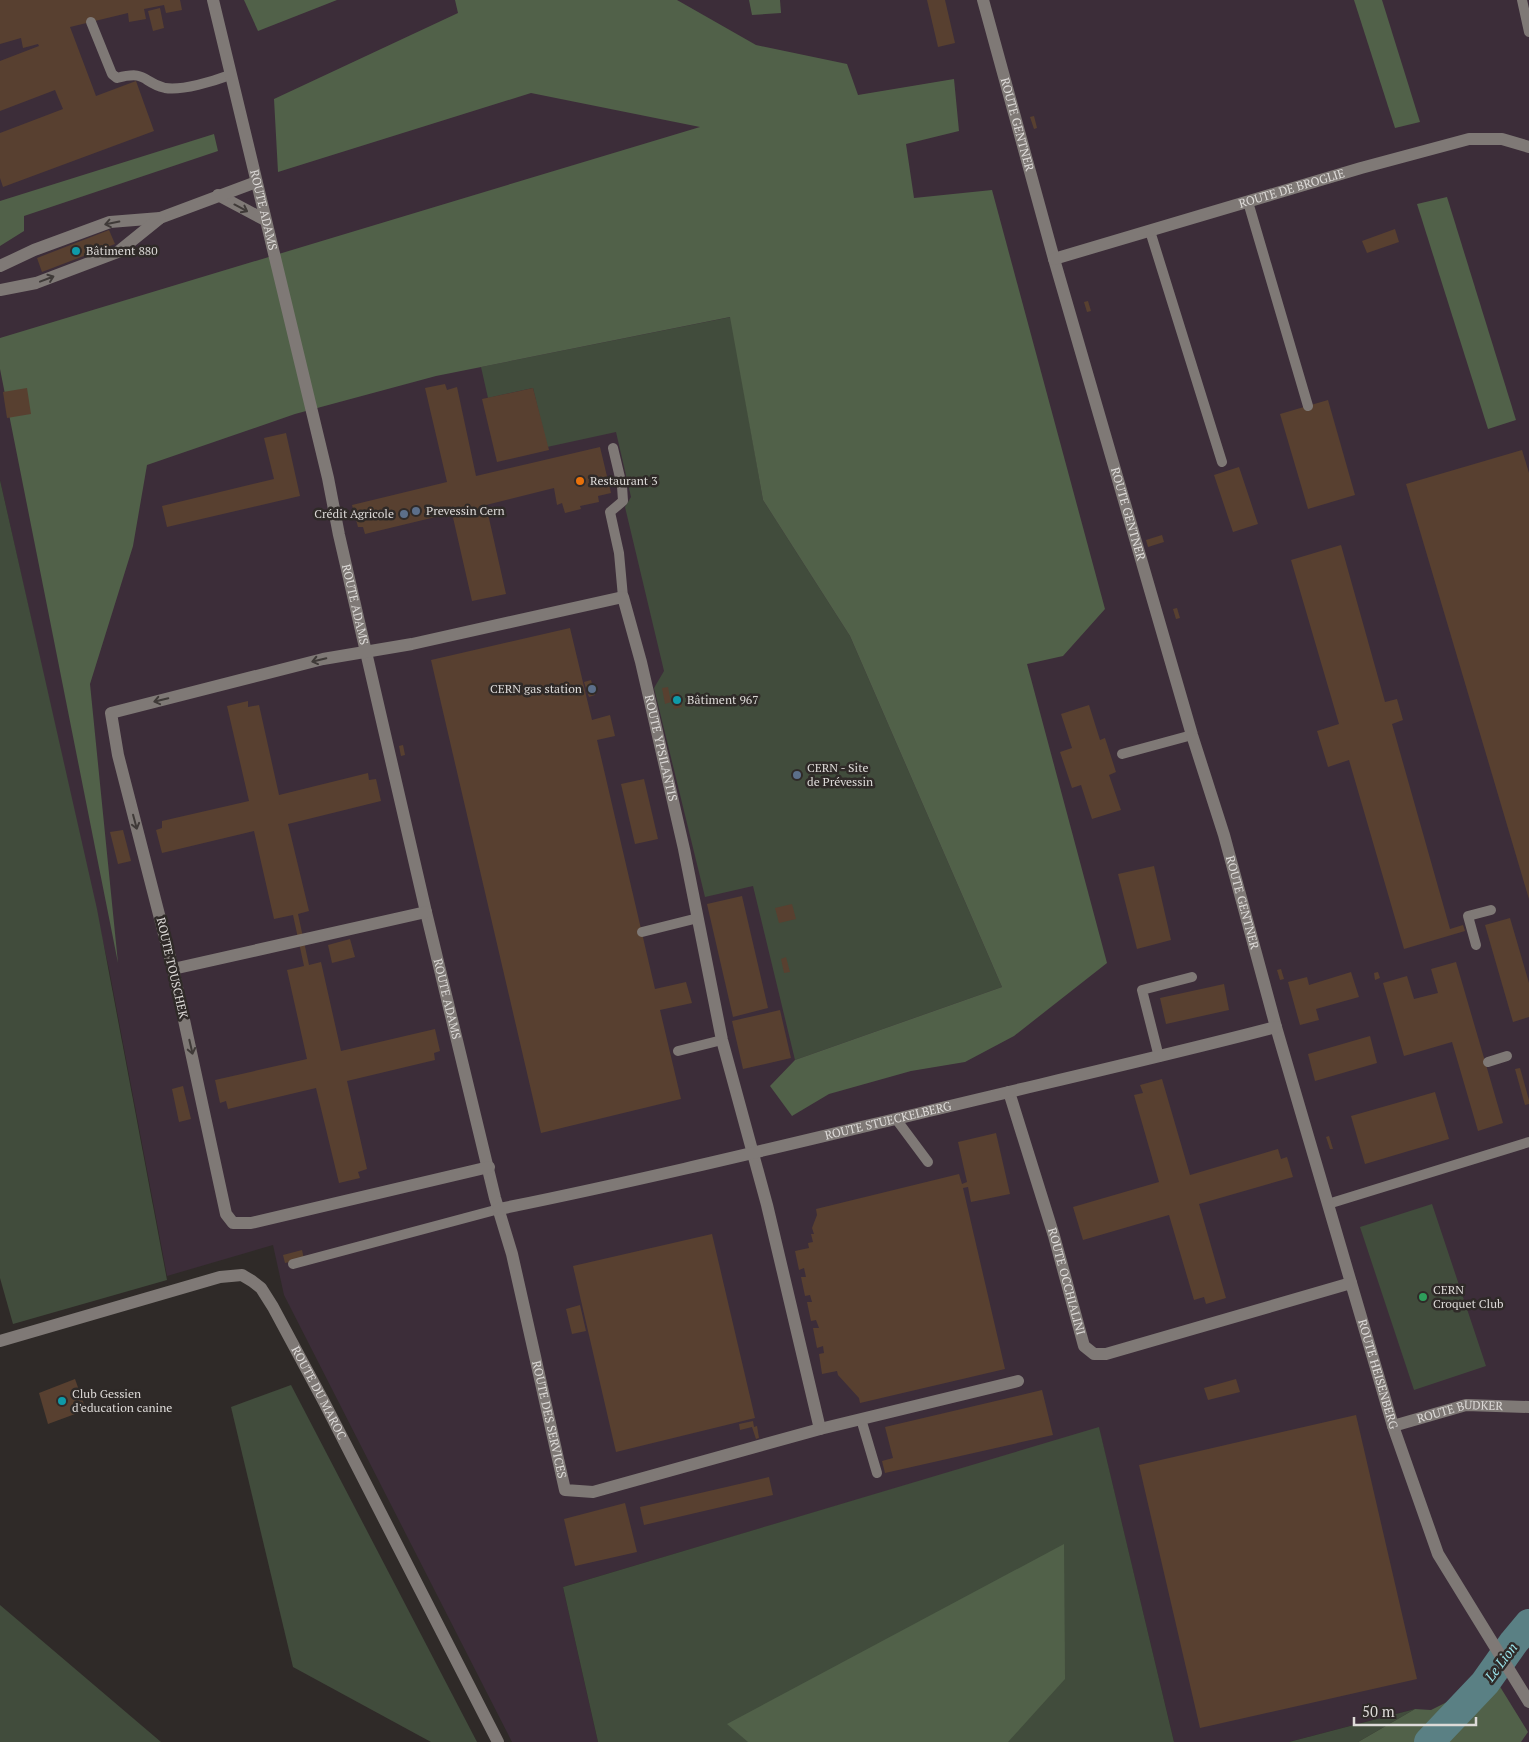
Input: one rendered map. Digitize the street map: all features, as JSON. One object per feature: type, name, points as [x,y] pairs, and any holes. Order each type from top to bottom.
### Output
[{"type":"street","name":"ROUTE ADAMS","points":[[213,0],[328,478],[426,912],[499,1209]]},
{"type":"street","name":"ROUTE GENTNER","points":[[983,0],[1054,259],[1192,735],[1224,835],[1276,1027]]},
{"type":"street","name":"ROUTE DE BROGLIE","points":[[1054,259],[1469,139],[1502,139],[1529,147]]},
{"type":"street","points":[[0,266],[34,250],[110,222],[160,218],[256,182]]},
{"type":"street","points":[[218,195],[265,220]]},
{"type":"street","points":[[0,290],[36,283],[118,252],[160,218]]},
{"type":"street","points":[[366,651],[412,644],[623,597]]},
{"type":"street","name":"ROUTE YPSILANTIS","points":[[623,597],[641,662],[698,918],[722,1040],[752,1155]]},
{"type":"street","name":"ROUTE TOUSCHEK","points":[[366,651],[323,659],[112,713],[118,755],[173,969],[226,1214],[233,1223],[251,1223],[488,1167]]},
{"type":"street","points":[[173,969],[426,912]]},
{"type":"street","name":"ROUTE STUECKELBERG","points":[[499,1209],[752,1155],[1276,1027]]},
{"type":"street","name":"ROUTE HEISENBERG","points":[[1276,1027],[1393,1426],[1438,1554],[1529,1702]]},
{"type":"street","name":"ROUTE OCCHIALINI","points":[[1009,1092],[1054,1236],[1084,1346],[1094,1354],[1106,1354],[1176,1335],[1351,1283]]},
{"type":"street","points":[[752,1155],[767,1205],[820,1429]]},
{"type":"street","name":"ROUTE DES SERVICES","points":[[499,1209],[510,1246],[565,1490],[593,1492],[820,1429],[1018,1381]]},
{"type":"street","name":"ROUTE DU MAROC","points":[[0,1340],[220,1277],[242,1275],[261,1288],[324,1402],[498,1742]]},
{"type":"street","name":"ROUTE BUDKER","points":[[1393,1426],[1466,1404],[1529,1407]]},
{"type":"lane","points":[[1522,0],[1529,32]]},
{"type":"lane","points":[[91,22],[112,74],[116,78],[136,74],[162,87],[170,88],[209,82],[230,75]]},
{"type":"lane","points":[[1248,202],[1308,406]]},
{"type":"lane","points":[[1150,231],[1222,462]]},
{"type":"lane","points":[[613,448],[622,486],[622,501],[610,512],[619,553],[623,597]]},
{"type":"lane","points":[[1122,754],[1192,735]]},
{"type":"lane","points":[[1476,945],[1468,916],[1491,910]]},
{"type":"lane","points":[[642,932],[698,918]]},
{"type":"lane","points":[[1159,1057],[1142,990],[1192,977]]},
{"type":"lane","points":[[678,1051],[722,1040]]},
{"type":"lane","points":[[1488,1062],[1507,1056]]},
{"type":"lane","points":[[896,1119],[928,1162]]},
{"type":"lane","points":[[1328,1204],[1529,1142]]},
{"type":"lane","points":[[293,1264],[499,1209]]},
{"type":"lane","points":[[861,1419],[877,1473]]},
{"type":"shaded area","name":"CERN - Site de Prévessin","points":[[0,0],[1529,0],[1529,1742],[1477,1742],[1415,1709],[1289,1742],[1174,1742],[1099,1428],[563,1587],[598,1742],[512,1742],[284,1295],[273,1245],[167,1276],[109,969],[0,480]]},
{"type":"green space","points":[[244,0],[337,0],[258,31]]},
{"type":"green space","points":[[455,0],[677,0],[756,45],[847,64],[858,95],[954,79],[959,131],[906,144],[914,198],[992,190],[1105,609],[1063,656],[1027,664],[1107,963],[1014,1036],[965,1062],[911,1071],[829,1094],[792,1116],[770,1086],[795,1060],[1002,987],[850,636],[763,500],[730,317],[436,376],[295,414],[147,465],[133,546],[90,684],[118,963],[0,369],[0,338],[700,127],[531,93],[278,172],[274,99],[458,13]]},
{"type":"green space","points":[[749,0],[780,0],[781,13],[752,15]]},
{"type":"green space","points":[[1354,0],[1382,0],[1420,122],[1395,128]]},
{"type":"green space","points":[[214,134],[218,151],[24,216],[24,231],[0,246],[0,201]]},
{"type":"green space","points":[[1447,197],[1516,420],[1488,429],[1417,204]]},
{"type":"green space","points":[[731,317],[763,500],[850,636],[1002,987],[795,1060],[753,886],[705,897],[654,688],[664,671],[625,507],[631,497],[616,432],[547,447],[533,388],[488,398],[481,367]]},
{"type":"green space","points":[[0,480],[97,909],[167,1280],[13,1324],[0,1278]]},
{"type":"green space","name":"CERN Croquet Club","points":[[1432,1204],[1486,1366],[1414,1390],[1360,1227]]},
{"type":"green space","points":[[291,1385],[477,1742],[431,1742],[293,1667],[231,1407]]},
{"type":"green space","points":[[1099,1427],[1174,1742],[598,1742],[563,1587]]},
{"type":"green space","points":[[1064,1544],[1065,1679],[1008,1742],[748,1742],[727,1724]]},
{"type":"green space","points":[[0,1605],[161,1742],[0,1742]]},
{"type":"green space","points":[[1486,1664],[1528,1732],[1521,1742],[1358,1742],[1415,1709],[1431,1710],[1455,1698]]},
{"type":"green space","points":[[1415,1709],[1358,1742],[1289,1742]]},
{"type":"building","points":[[0,0],[180,0],[182,10],[166,13],[164,5],[144,9],[146,19],[129,22],[128,13],[70,27],[96,96],[136,81],[154,131],[3,187],[0,178],[0,133],[63,109],[55,90],[0,111],[0,61],[39,46],[38,44],[23,48],[21,38],[0,44]]},
{"type":"building","points":[[927,0],[945,0],[955,43],[938,47]]},
{"type":"building","points":[[160,8],[164,28],[153,31],[148,11]]},
{"type":"building","points":[[1034,116],[1037,128],[1034,129],[1030,117]]},
{"type":"building","points":[[1395,229],[1399,242],[1367,253],[1362,241]]},
{"type":"building","name":"Bâtiment 880","points":[[109,230],[115,244],[42,272],[37,258]]},
{"type":"building","points":[[1088,301],[1091,311],[1087,312],[1084,302]]},
{"type":"building","points":[[445,384],[447,390],[457,387],[476,476],[600,447],[611,493],[598,496],[599,502],[580,506],[581,509],[565,513],[562,503],[557,505],[554,488],[486,505],[506,594],[472,601],[452,513],[365,534],[363,527],[358,527],[352,505],[447,482],[425,388]]},
{"type":"building","points":[[27,388],[31,414],[7,418],[3,392]]},
{"type":"building","points":[[533,388],[549,450],[497,462],[482,399]]},
{"type":"building","points":[[1328,400],[1355,495],[1308,509],[1280,414]]},
{"type":"building","points":[[286,433],[300,496],[167,527],[162,506],[274,479],[264,438]]},
{"type":"building","points":[[1522,450],[1529,473],[1529,899],[1406,484]]},
{"type":"building","points":[[1239,467],[1258,524],[1233,532],[1214,475]]},
{"type":"building","points":[[1162,535],[1164,542],[1148,547],[1146,540]]},
{"type":"building","points":[[1341,545],[1385,702],[1397,699],[1403,720],[1392,724],[1450,929],[1463,925],[1465,931],[1404,949],[1349,760],[1328,767],[1317,731],[1339,724],[1291,560]]},
{"type":"building","points":[[1177,608],[1180,618],[1176,619],[1173,609]]},
{"type":"building","points":[[570,628],[592,720],[610,715],[615,736],[597,740],[655,989],[686,982],[692,1003],[660,1010],[681,1099],[541,1133],[431,660]]},
{"type":"building","points":[[591,680],[595,695],[589,697],[584,682]]},
{"type":"building","points":[[668,687],[671,702],[665,704],[662,688]]},
{"type":"building","name":"Bâtiment 967","points":[[679,692],[682,707],[674,709],[671,694]]},
{"type":"building","points":[[248,701],[248,707],[259,705],[279,795],[368,773],[369,780],[376,779],[381,801],[288,824],[309,911],[298,914],[309,965],[321,962],[341,1051],[435,1029],[440,1051],[434,1053],[435,1060],[347,1081],[367,1169],[358,1172],[360,1178],[339,1183],[316,1088],[228,1109],[226,1101],[220,1103],[215,1080],[307,1059],[287,970],[304,966],[293,915],[274,919],[254,831],[162,853],[156,830],[162,828],[162,821],[249,801],[227,706]]},
{"type":"building","points":[[1089,705],[1100,740],[1105,738],[1116,772],[1109,775],[1121,810],[1092,819],[1081,785],[1072,788],[1060,752],[1072,748],[1061,714]]},
{"type":"building","points":[[403,745],[405,755],[401,756],[399,746]]},
{"type":"building","points":[[644,779],[658,839],[635,844],[621,784]]},
{"type":"building","points":[[123,830],[131,861],[118,864],[110,832]]},
{"type":"building","points":[[1154,866],[1171,940],[1137,949],[1118,874]]},
{"type":"building","points":[[742,896],[768,1008],[733,1017],[707,904]]},
{"type":"building","points":[[792,904],[796,919],[779,923],[775,908]]},
{"type":"building","points":[[1510,918],[1529,983],[1529,1017],[1513,1022],[1485,925]]},
{"type":"building","points":[[350,939],[355,957],[332,963],[328,945]]},
{"type":"building","points":[[786,957],[790,972],[784,973],[781,959]]},
{"type":"building","points":[[1456,962],[1503,1123],[1478,1131],[1452,1042],[1404,1056],[1383,983],[1407,976],[1414,999],[1438,993],[1431,969]]},
{"type":"building","points":[[1281,969],[1284,979],[1280,980],[1277,970]]},
{"type":"building","points":[[1351,972],[1359,997],[1316,1009],[1319,1020],[1300,1025],[1288,982],[1307,977],[1309,985]]},
{"type":"building","points":[[1378,972],[1380,978],[1375,980],[1374,973]]},
{"type":"building","points":[[1224,984],[1229,1010],[1166,1024],[1160,998]]},
{"type":"building","points":[[780,1010],[791,1058],[743,1069],[732,1021]]},
{"type":"building","points":[[1370,1036],[1377,1063],[1315,1081],[1308,1054]]},
{"type":"building","points":[[1520,1068],[1529,1100],[1529,1104],[1525,1105],[1515,1069]]},
{"type":"building","points":[[1162,1079],[1190,1175],[1278,1149],[1281,1159],[1287,1157],[1293,1177],[1199,1204],[1226,1298],[1206,1304],[1204,1297],[1194,1300],[1169,1215],[1083,1240],[1073,1207],[1159,1182],[1134,1095],[1143,1093],[1140,1085]]},
{"type":"building","points":[[183,1086],[191,1119],[179,1122],[172,1089]]},
{"type":"building","points":[[1435,1092],[1449,1139],[1365,1164],[1351,1116]]},
{"type":"building","points":[[996,1133],[1010,1194],[971,1202],[968,1187],[963,1188],[1005,1369],[860,1403],[859,1398],[838,1375],[837,1371],[822,1374],[819,1354],[824,1353],[823,1346],[817,1348],[813,1328],[819,1328],[816,1320],[811,1321],[807,1302],[812,1302],[810,1295],[805,1296],[801,1277],[806,1277],[804,1268],[799,1270],[795,1251],[809,1248],[808,1243],[813,1242],[811,1234],[814,1234],[812,1228],[817,1215],[816,1209],[959,1174],[962,1184],[967,1182],[958,1142]]},
{"type":"building","points":[[1329,1136],[1333,1149],[1330,1149],[1326,1137]]},
{"type":"building","points":[[712,1234],[755,1418],[616,1452],[573,1266]]},
{"type":"building","points":[[302,1250],[304,1259],[285,1263],[283,1255]]},
{"type":"building","points":[[580,1305],[586,1331],[572,1334],[566,1309]]},
{"type":"building","name":"Club Gessien d'education canine","points":[[75,1379],[86,1410],[48,1424],[39,1393]]},
{"type":"building","points":[[1236,1379],[1240,1392],[1208,1400],[1204,1388]]},
{"type":"building","points":[[1042,1390],[1053,1435],[885,1473],[882,1461],[893,1458],[885,1427]]},
{"type":"building","points":[[1356,1415],[1417,1679],[1200,1728],[1139,1465]]},
{"type":"building","points":[[753,1421],[754,1427],[757,1426],[759,1438],[756,1439],[752,1427],[740,1430],[739,1424]]},
{"type":"building","points":[[769,1477],[773,1495],[644,1525],[640,1507]]},
{"type":"building","points":[[625,1503],[637,1552],[575,1566],[564,1519]]},
{"type":"waterway","name":"Le Lion","points":[[1429,1742],[1485,1683],[1529,1624]]},
{"type":"place","name":"Bâtiment 880","points":[[76,251]]},
{"type":"place","name":"Restaurant 3","points":[[580,481]]},
{"type":"place","name":"Prevessin Cern","points":[[416,511]]},
{"type":"place","name":"Crédit Agricole","points":[[404,514]]},
{"type":"place","name":"CERN gas station","points":[[592,689]]},
{"type":"place","name":"Bâtiment 967","points":[[677,700]]},
{"type":"place","name":"CERN - Site de Prévessin","points":[[797,775]]},
{"type":"place","name":"CERN Croquet Club","points":[[1423,1297]]},
{"type":"place","name":"Club Gessien d'education canine","points":[[62,1401]]}]
